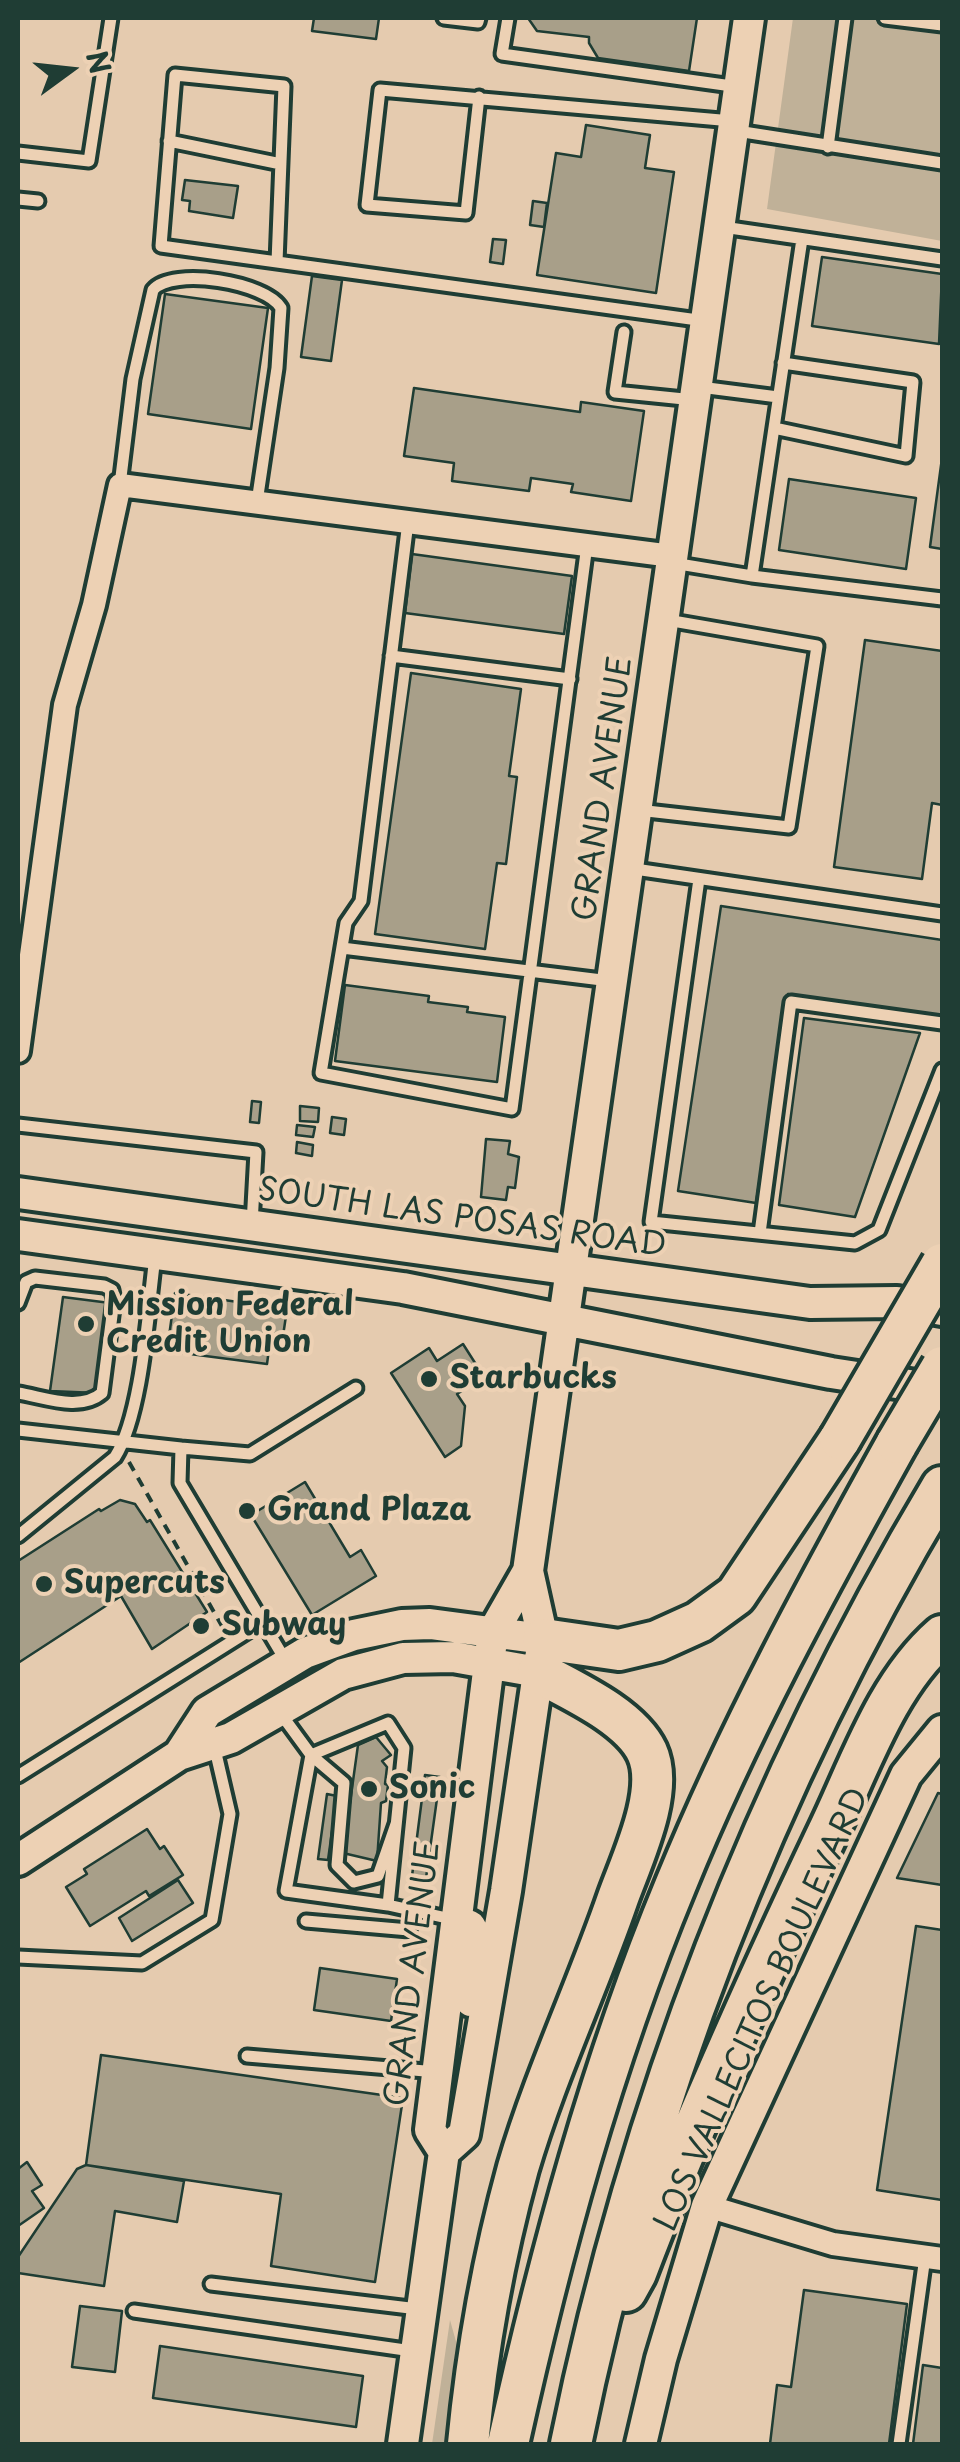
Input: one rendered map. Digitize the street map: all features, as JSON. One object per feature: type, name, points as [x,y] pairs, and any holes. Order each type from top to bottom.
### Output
[{"type":"highway","points":[[540,1656],[619,1650],[657,1641],[699,1622],[736,1595],[840,1439],[942,1264]]},
{"type":"highway","points":[[508,2444],[540,2300],[580,2158],[675,1886],[733,1754],[799,1620],[942,1367]]},
{"type":"highway","points":[[570,2444],[589,2354],[638,2169],[686,2025],[805,1741],[907,1546],[942,1488]]},
{"type":"highway","points":[[589,2354],[636,2273],[692,2130],[887,1710],[942,1636]]},
{"type":"highway","points":[[468,2444],[485,2312],[519,2165],[618,1898],[646,1816],[652,1783],[648,1754],[632,1730],[540,1656]]},
{"type":"main road","name":"GRAND AVENUE","points":[[403,2444],[444,2152],[464,2134],[506,1891],[540,1656],[528,1571],[749,18]]},
{"type":"main road","name":"SOUTH LAS POSAS ROAD","points":[[18,1193],[810,1303],[897,1302],[942,1310]]},
{"type":"main road","points":[[18,1234],[403,1288],[831,1373],[942,1390]]},
{"type":"main road","name":"GRAND AVENUE","points":[[444,2152],[430,2130],[491,1647],[528,1571]]},
{"type":"main road","points":[[178,1755],[207,1712],[287,1663],[354,1635],[402,1625],[540,1656]]},
{"type":"main road","points":[[18,1860],[178,1755],[231,1738],[344,1674],[403,1658],[453,1657],[491,1647]]},
{"type":"main road","name":"LOS VALLECITOS BOULEVARD","points":[[640,2444],[707,2206],[906,1775],[942,1731]]},
{"type":"main road","points":[[456,1920],[470,1926],[474,1934],[471,2008],[480,2044]]},
{"type":"street","points":[[18,1051],[65,705],[94,605],[120,484],[587,545],[671,560]]},
{"type":"street","points":[[707,2206],[833,2244],[934,2258]]},
{"type":"lane","points":[[18,153],[89,161],[111,18]]},
{"type":"lane","points":[[444,18],[478,22],[479,18]]},
{"type":"lane","points":[[508,18],[502,54],[739,87]]},
{"type":"lane","points":[[828,147],[845,18]]},
{"type":"lane","points":[[885,18],[942,24]]},
{"type":"lane","points":[[277,262],[284,86],[175,76],[161,246],[277,262],[705,321]]},
{"type":"lane","points":[[479,97],[466,213],[367,205],[380,90],[479,97],[733,126],[828,147],[942,163]]},
{"type":"lane","points":[[170,141],[281,164]]},
{"type":"lane","points":[[18,199],[38,201]]},
{"type":"lane","points":[[719,227],[942,259]]},
{"type":"lane","points":[[752,576],[802,239]]},
{"type":"lane","points":[[120,484],[132,379],[153,290],[159,282],[183,278],[259,288],[276,299],[281,308],[278,368],[257,502]]},
{"type":"lane","points":[[624,332],[615,392],[778,397]]},
{"type":"lane","points":[[774,428],[906,456],[912,382],[783,364]]},
{"type":"lane","points":[[408,522],[362,900],[346,924],[320,1073],[512,1108],[587,545]]},
{"type":"lane","points":[[671,560],[752,576],[942,599]]},
{"type":"lane","points":[[636,809],[789,827],[816,646],[663,619]]},
{"type":"lane","points":[[391,656],[570,680]]},
{"type":"lane","points":[[628,868],[942,914]]},
{"type":"lane","points":[[700,878],[652,1222],[854,1244],[878,1230],[942,1070]]},
{"type":"lane","points":[[342,948],[612,981]]},
{"type":"lane","points":[[760,1233],[791,1002],[942,1023]]},
{"type":"lane","points":[[18,1124],[256,1152],[252,1224]]},
{"type":"lane","points":[[18,1536],[115,1457],[124,1444],[134,1408],[156,1254]]},
{"type":"lane","points":[[18,1302],[26,1282],[35,1278],[104,1286],[112,1290],[114,1300],[102,1392],[93,1400],[80,1402],[18,1394]]},
{"type":"lane","points":[[18,1430],[124,1444],[250,1454],[356,1388]]},
{"type":"lane","points":[[182,1448],[180,1483],[287,1663]]},
{"type":"lane","points":[[18,1776],[263,1622]]},
{"type":"lane","points":[[278,1710],[311,1755],[344,1783],[337,1865],[354,1882],[378,1876],[396,1824]]},
{"type":"lane","points":[[311,1755],[388,1723],[404,1748],[388,1905]]},
{"type":"lane","points":[[18,1958],[142,1964],[212,1920],[230,1814],[214,1744]]},
{"type":"lane","points":[[311,1755],[286,1890],[456,1920]]},
{"type":"lane","points":[[306,1921],[410,1930],[414,1911]]},
{"type":"lane","points":[[247,2056],[437,2072]]},
{"type":"lane","points":[[899,2444],[934,2258]]},
{"type":"lane","points":[[211,2284],[422,2309]]},
{"type":"lane","points":[[134,2311],[416,2352]]},
{"type":"path","points":[[124,1444],[150,1502],[231,1642]]},
{"type":"shaded area","points":[[793,18],[942,18],[942,241],[767,209]]},
{"type":"shaded area","points":[[450,2320],[457,2345],[447,2444],[432,2444]]},
{"type":"building","points":[[314,18],[379,18],[376,39],[312,31]]},
{"type":"building","points":[[528,18],[697,18],[689,71],[598,58],[589,37],[537,31]]},
{"type":"building","points":[[586,125],[650,135],[645,168],[674,172],[656,293],[537,275],[556,153],[581,157]]},
{"type":"building","points":[[185,180],[238,186],[233,218],[189,211],[190,201],[182,200]]},
{"type":"building","points":[[533,201],[547,203],[544,227],[530,225]]},
{"type":"building","points":[[493,239],[506,240],[503,264],[490,262]]},
{"type":"building","points":[[822,257],[942,274],[939,344],[812,326]]},
{"type":"building","points":[[312,276],[342,280],[331,361],[301,357]]},
{"type":"building","points":[[165,294],[268,308],[251,429],[148,414]]},
{"type":"building","points":[[414,388],[580,412],[581,402],[644,411],[631,501],[571,492],[573,484],[531,478],[529,491],[452,481],[454,463],[404,456]]},
{"type":"building","points":[[942,458],[942,549],[930,547]]},
{"type":"building","points":[[789,479],[916,498],[906,569],[779,550]]},
{"type":"building","points":[[412,554],[572,576],[564,634],[405,613]]},
{"type":"building","points":[[865,640],[942,651],[942,805],[932,803],[922,879],[834,867]]},
{"type":"building","points":[[411,673],[521,689],[509,776],[517,777],[506,864],[497,863],[485,949],[375,934]]},
{"type":"building","points":[[721,906],[942,940],[942,1018],[788,994],[756,1203],[678,1191]]},
{"type":"building","points":[[345,985],[429,996],[428,1002],[505,1017],[497,1082],[335,1061]]},
{"type":"building","points":[[804,1018],[920,1033],[855,1217],[779,1205]]},
{"type":"building","points":[[252,1101],[261,1102],[259,1123],[250,1122]]},
{"type":"building","points":[[300,1106],[319,1108],[318,1122],[300,1121]]},
{"type":"building","points":[[332,1117],[346,1119],[344,1135],[330,1133]]},
{"type":"building","points":[[297,1125],[315,1127],[313,1137],[296,1135]]},
{"type":"building","points":[[486,1139],[510,1141],[508,1154],[519,1157],[515,1188],[508,1187],[506,1200],[481,1197]]},
{"type":"building","points":[[297,1142],[313,1145],[312,1156],[296,1153]]},
{"type":"building","points":[[175,1293],[287,1309],[283,1336],[271,1334],[267,1364],[167,1351]]},
{"type":"building","points":[[63,1297],[110,1303],[97,1393],[50,1391]]},
{"type":"building","points":[[463,1344],[484,1377],[457,1394],[465,1406],[461,1446],[445,1457],[391,1373],[429,1348],[437,1361]]},
{"type":"building","points":[[305,1482],[350,1557],[361,1550],[376,1576],[312,1615],[251,1515]]},
{"type":"building","points":[[120,1500],[135,1504],[147,1522],[150,1520],[207,1612],[152,1649],[121,1596],[18,1663],[18,1561],[99,1509]]},
{"type":"building","points":[[376,1737],[391,1755],[382,1761],[387,1767],[388,1785],[386,1801],[381,1803],[377,1861],[343,1853],[358,1745]]},
{"type":"building","points":[[425,1775],[440,1777],[426,1878],[412,1876]]},
{"type":"building","points":[[938,1793],[942,1794],[942,1885],[897,1878]]},
{"type":"building","points":[[327,1794],[337,1796],[328,1860],[318,1859]]},
{"type":"building","points":[[147,1829],[183,1875],[149,1896],[146,1891],[90,1926],[66,1887],[87,1874],[84,1869]]},
{"type":"building","points":[[178,1880],[193,1903],[132,1941],[119,1918]]},
{"type":"building","points":[[916,1926],[942,1930],[942,2200],[877,2190]]},
{"type":"building","points":[[320,1968],[397,1979],[391,2021],[314,2010]]},
{"type":"building","points":[[101,2055],[403,2098],[375,2282],[271,2266],[281,2194],[86,2165]]},
{"type":"building","points":[[27,2162],[42,2185],[32,2191],[44,2208],[18,2226],[18,2169]]},
{"type":"building","points":[[86,2165],[184,2181],[177,2222],[115,2211],[104,2286],[18,2273],[18,2257],[77,2169]]},
{"type":"building","points":[[804,2290],[907,2304],[889,2444],[770,2444],[777,2385],[791,2387]]},
{"type":"building","points":[[80,2306],[122,2311],[115,2372],[72,2367]]},
{"type":"building","points":[[160,2346],[363,2376],[356,2427],[153,2398]]},
{"type":"building","points":[[923,2365],[942,2368],[942,2444],[913,2444]]},
{"type":"place","name":"Mission Federal Credit Union","points":[[86,1324]]},
{"type":"place","name":"Starbucks","points":[[429,1379]]},
{"type":"place","name":"Grand Plaza","points":[[247,1511]]},
{"type":"place","name":"Supercuts","points":[[44,1584]]},
{"type":"place","name":"Subway","points":[[201,1626]]},
{"type":"place","name":"Sonic","points":[[369,1789]]}]
